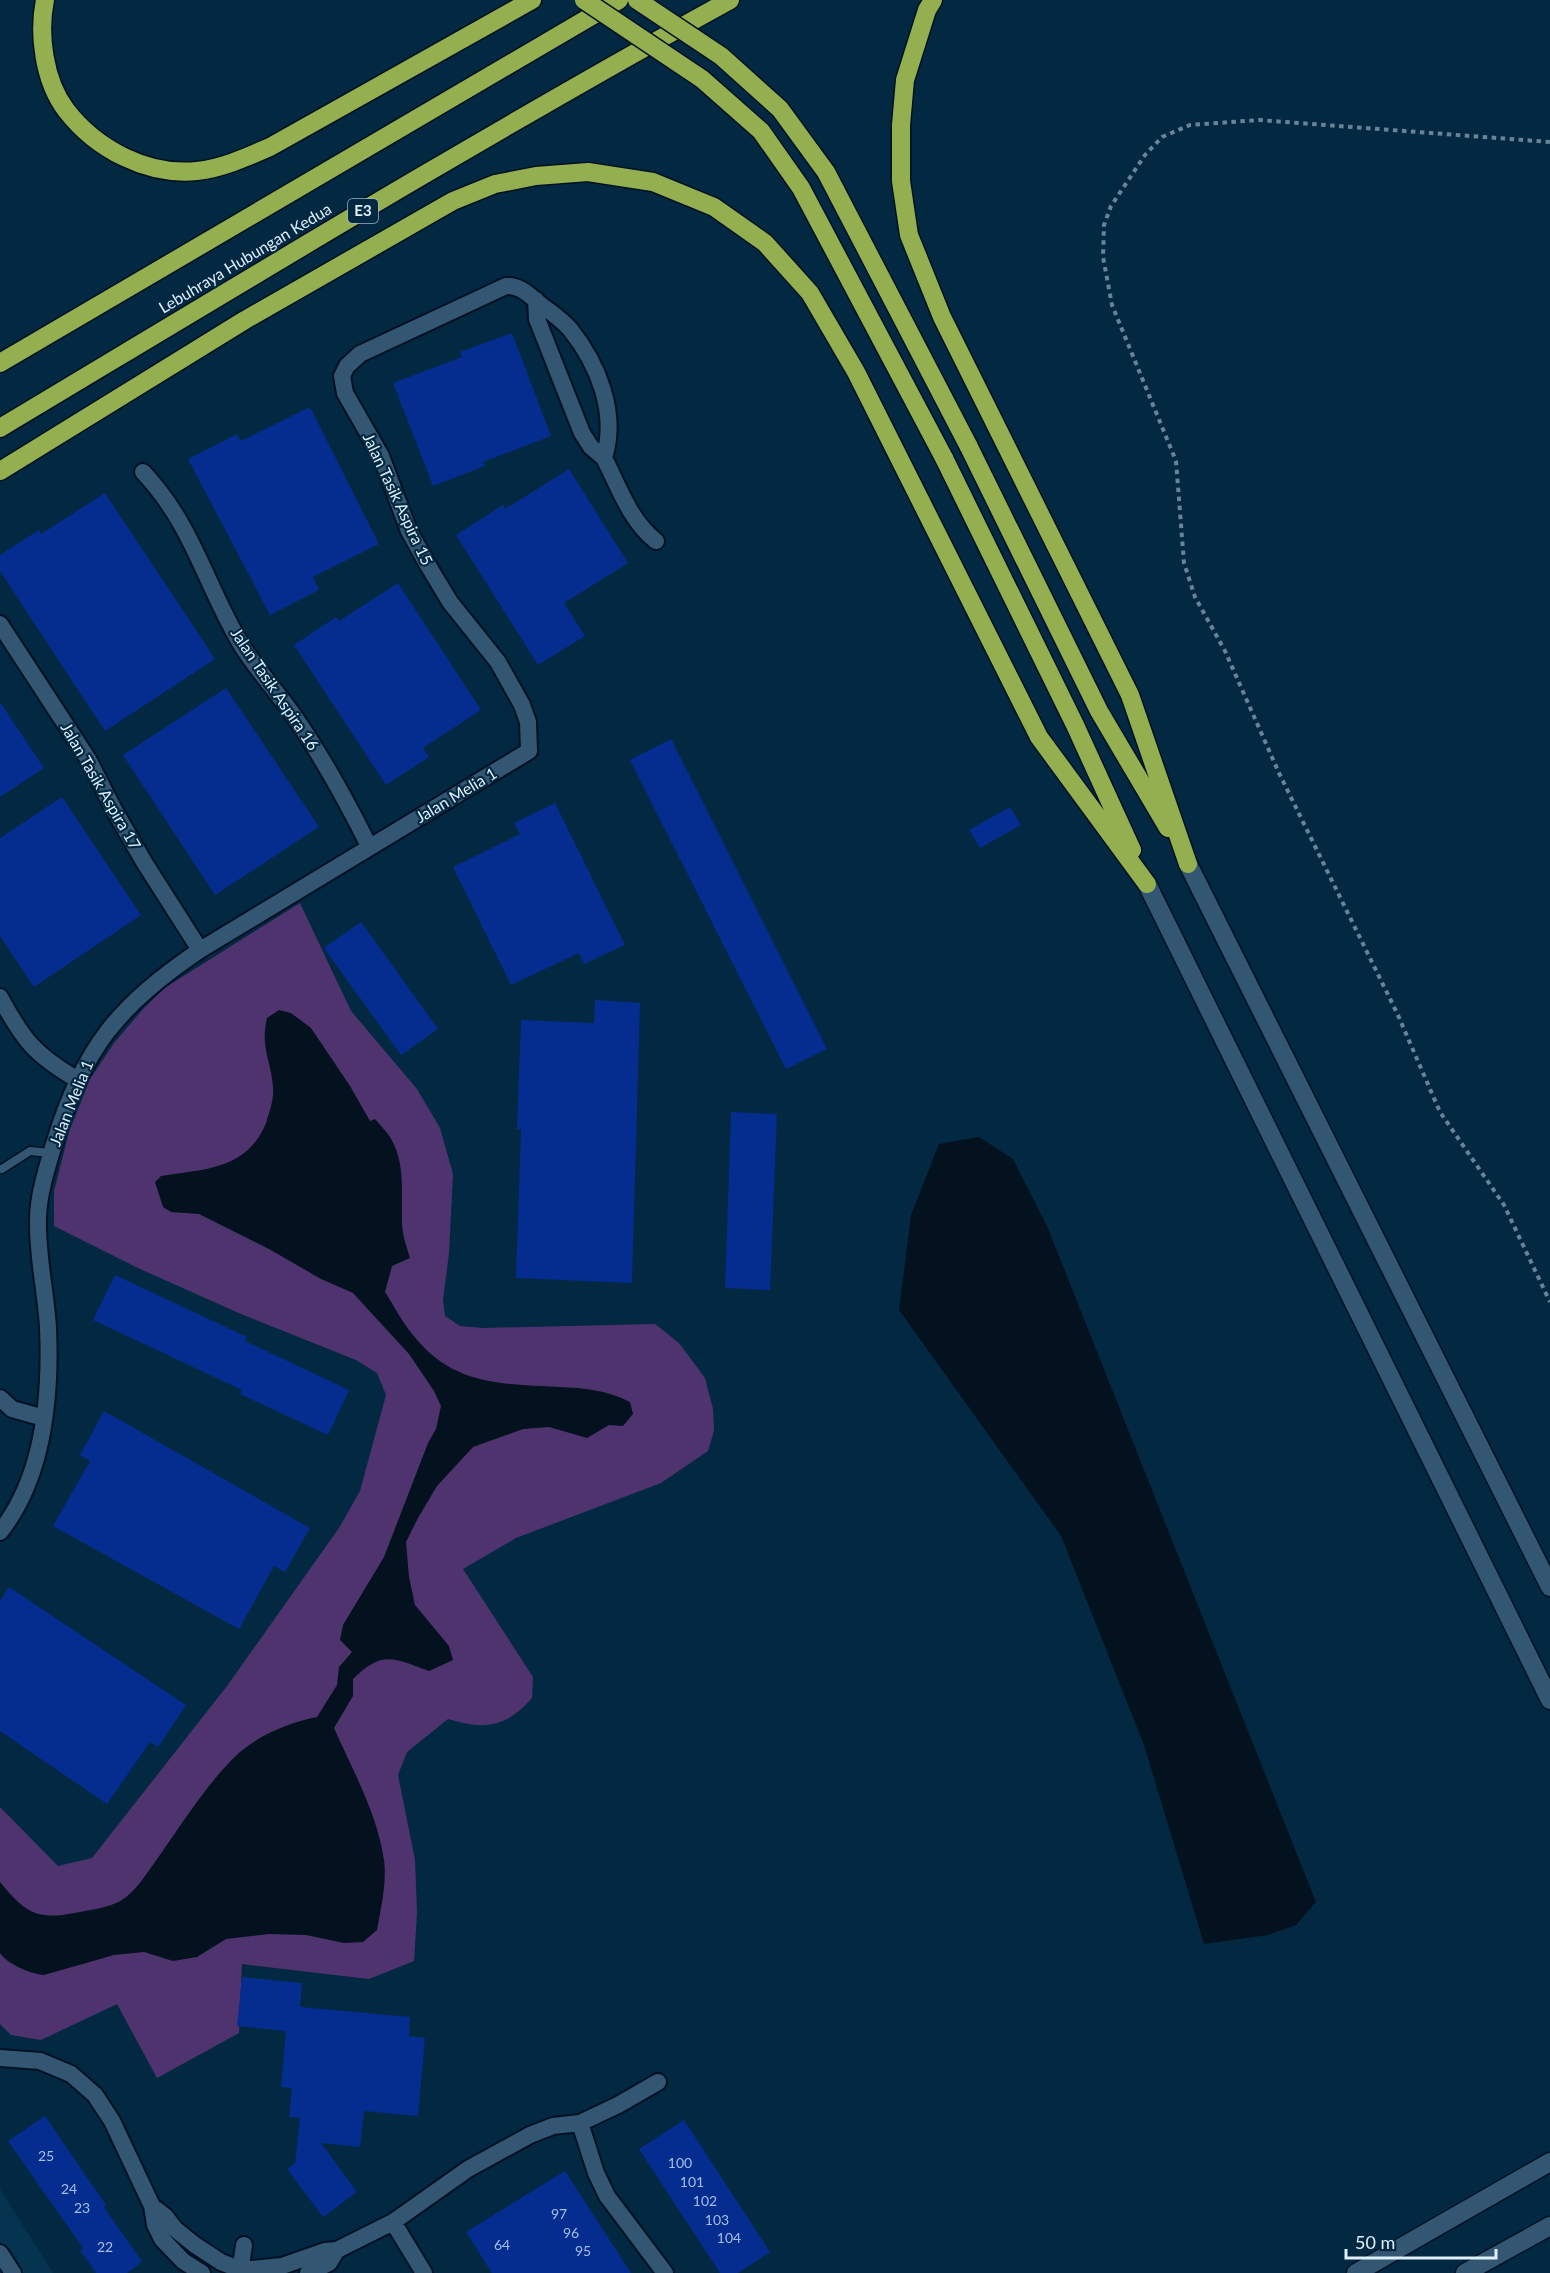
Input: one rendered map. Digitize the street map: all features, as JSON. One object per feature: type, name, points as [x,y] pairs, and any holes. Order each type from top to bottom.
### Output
[{"type":"highway","points":[[45,0],[44,48],[51,79],[65,109],[87,133],[119,156],[155,169],[196,171],[236,162],[318,121],[532,0]]},
{"type":"highway","points":[[584,0],[702,79],[761,131],[801,188],[944,458],[1075,725],[1147,884]]},
{"type":"highway","name":"Lebuhraya Hubungan Kedua","points":[[0,363],[619,0]]},
{"type":"highway","points":[[637,0],[721,56],[780,109],[826,172],[968,445],[1099,711],[1188,864]]},
{"type":"highway","name":"Lebuhraya Hubungan Kedua","points":[[0,428],[286,256],[648,45],[730,0]]},
{"type":"highway","points":[[933,0],[904,80],[901,182],[909,235],[942,317],[1130,695],[1188,864]]},
{"type":"highway","points":[[0,471],[245,320],[453,201],[495,184],[536,176],[588,172],[653,182],[714,207],[765,243],[810,292],[856,372],[1039,737],[1147,884]]},
{"type":"street","name":"Jalan Tasik Aspira 15","points":[[529,751],[528,722],[522,705],[498,662],[450,602],[409,531],[381,456],[345,393],[342,376],[347,366],[360,354],[506,286],[513,285],[536,300]]},
{"type":"street","points":[[536,300],[569,327],[596,372],[609,414],[604,458]]},
{"type":"street","points":[[536,300],[537,319],[582,433],[591,447],[604,458],[636,520],[656,541]]},
{"type":"street","name":"Jalan Tasik Aspira 16","points":[[143,472],[171,507],[191,540],[226,616],[243,646],[316,749],[341,789],[369,846]]},
{"type":"street","name":"Jalan Tasik Aspira 17","points":[[0,624],[88,759],[144,862],[200,950]]},
{"type":"street","name":"Jalan Melia 1","points":[[0,1532],[28,1482],[39,1454],[44,1418],[48,1329],[38,1219],[42,1189],[62,1117],[92,1052],[114,1022],[160,977],[369,846],[529,751]]},
{"type":"street","points":[[1188,864],[1550,1587]]},
{"type":"street","points":[[1147,884],[1550,1700]]},
{"type":"street","points":[[0,997],[16,1028],[34,1049],[52,1065],[78,1080]]},
{"type":"street","points":[[0,1398],[12,1409],[44,1418]]},
{"type":"street","points":[[0,2058],[40,2061],[61,2069],[71,2074],[95,2095],[112,2121],[152,2206],[155,2225],[162,2239],[183,2261],[202,2273]]},
{"type":"street","points":[[152,2206],[195,2245],[241,2272],[282,2266],[325,2251],[337,2250],[393,2222],[468,2169],[530,2134],[553,2126],[580,2123],[658,2082]]},
{"type":"street","points":[[580,2123],[596,2173],[607,2196],[665,2273]]},
{"type":"street","points":[[1356,2273],[1550,2162]]},
{"type":"street","points":[[393,2222],[424,2273]]},
{"type":"street","points":[[1465,2273],[1550,2226]]},
{"type":"street","points":[[241,2272],[244,2245]]},
{"type":"street","points":[[308,2273],[329,2264],[337,2250]]},
{"type":"street","points":[[0,2253],[13,2273]]},
{"type":"lane","points":[[2,1169],[30,1151],[51,1153]]},
{"type":"path","points":[[1550,142],[1259,120],[1190,125],[1162,137],[1146,155],[1111,206],[1104,225],[1103,257],[1112,305],[1176,461],[1184,563],[1195,597],[1225,651],[1279,772],[1397,1013],[1440,1112],[1504,1205],[1550,1302]]},
{"type":"shaded area","points":[[300,903],[351,1011],[417,1089],[440,1128],[453,1174],[449,1253],[443,1300],[445,1316],[460,1326],[483,1328],[655,1324],[679,1343],[705,1378],[713,1409],[714,1431],[708,1451],[661,1483],[516,1538],[463,1569],[533,1677],[532,1698],[513,1715],[494,1724],[473,1725],[448,1719],[407,1752],[398,1775],[415,1860],[417,1912],[414,1961],[369,1979],[242,1964],[239,2033],[157,2078],[117,2004],[41,2040],[11,2035],[0,2024],[0,1807],[58,1866],[92,1858],[227,1686],[339,1528],[360,1491],[386,1395],[377,1373],[356,1360],[241,1314],[140,1269],[54,1226],[54,1191],[69,1132],[90,1079],[114,1043],[144,1008],[166,987]]},
{"type":"shaded area","points":[[279,1010],[291,1013],[311,1028],[350,1086],[370,1121],[375,1119],[395,1147],[402,1178],[404,1240],[410,1258],[392,1266],[385,1292],[413,1335],[444,1364],[461,1373],[478,1379],[517,1385],[577,1388],[604,1392],[630,1402],[633,1414],[623,1426],[609,1425],[587,1438],[549,1427],[523,1429],[473,1447],[437,1486],[406,1542],[409,1577],[415,1605],[449,1646],[453,1660],[429,1671],[389,1659],[372,1664],[353,1679],[353,1696],[334,1728],[364,1792],[381,1843],[385,1877],[377,1930],[363,1942],[344,1943],[306,1935],[269,1934],[226,1939],[197,1957],[173,1961],[144,1952],[114,1955],[44,1975],[39,1974],[14,1965],[0,1953],[0,1882],[23,1906],[40,1914],[61,1915],[117,1903],[132,1892],[198,1800],[235,1756],[256,1740],[279,1728],[317,1717],[337,1685],[339,1667],[352,1652],[340,1640],[343,1625],[384,1557],[428,1443],[436,1429],[441,1406],[434,1391],[409,1354],[353,1293],[321,1279],[269,1249],[199,1214],[171,1212],[163,1207],[155,1182],[161,1176],[208,1169],[236,1159],[258,1138],[266,1123],[273,1096],[272,1078],[265,1046],[265,1028],[267,1018]]},
{"type":"shaded area","points":[[979,1137],[1013,1159],[1047,1226],[1316,1902],[1296,1925],[1268,1935],[1204,1944],[1144,1745],[1061,1536],[899,1310],[911,1215],[939,1144]]},
{"type":"shaded area","points":[[0,2189],[53,2273],[0,2273]]},
{"type":"building","points":[[512,333],[551,436],[483,462],[485,466],[433,486],[393,383],[462,357],[460,352]]},
{"type":"building","points":[[310,407],[379,544],[313,577],[319,590],[270,615],[188,459],[237,434],[241,441]]},
{"type":"building","points":[[569,469],[628,563],[564,603],[585,636],[538,665],[456,535],[503,505],[505,509]]},
{"type":"building","points":[[105,493],[215,659],[105,731],[0,571],[0,555],[39,530],[41,534]]},
{"type":"building","points":[[398,583],[481,710],[423,748],[429,757],[386,785],[294,645],[336,617],[339,621]]},
{"type":"building","points":[[226,688],[319,827],[215,895],[123,755]]},
{"type":"building","points":[[0,702],[44,768],[0,797]]},
{"type":"building","points":[[671,739],[827,1049],[786,1069],[630,760]]},
{"type":"building","points":[[62,797],[141,915],[34,987],[0,936],[0,838]]},
{"type":"building","points":[[555,803],[625,945],[584,964],[579,953],[511,985],[453,867],[520,834],[514,823]]},
{"type":"building","points":[[1010,807],[1021,825],[980,848],[969,830]]},
{"type":"building","points":[[361,922],[438,1029],[401,1055],[324,948]]},
{"type":"building","points":[[595,1000],[640,1003],[632,1283],[516,1278],[521,1129],[517,1129],[521,1020],[594,1023]]},
{"type":"building","points":[[731,1112],[777,1114],[770,1290],[725,1288]]},
{"type":"building","points":[[115,1275],[247,1337],[245,1341],[349,1390],[328,1435],[240,1394],[242,1390],[93,1320]]},
{"type":"building","points":[[104,1411],[310,1528],[285,1572],[274,1566],[239,1629],[53,1526],[90,1461],[80,1455]]},
{"type":"building","points":[[9,1587],[186,1705],[158,1747],[150,1742],[107,1804],[0,1731],[0,1601]]},
{"type":"building","points":[[242,1977],[302,1983],[300,2007],[410,2017],[409,2036],[425,2038],[418,2116],[364,2111],[360,2147],[321,2143],[357,2192],[323,2217],[287,2169],[295,2163],[300,2118],[289,2117],[292,2088],[281,2087],[286,2031],[237,2026]]},
{"type":"building","points":[[45,2116],[142,2262],[127,2273],[96,2273],[80,2250],[83,2248],[8,2141]]},
{"type":"building","points":[[684,2120],[770,2252],[738,2273],[720,2273],[639,2149]]},
{"type":"building","points":[[565,2171],[631,2273],[492,2273],[466,2232]]}]
